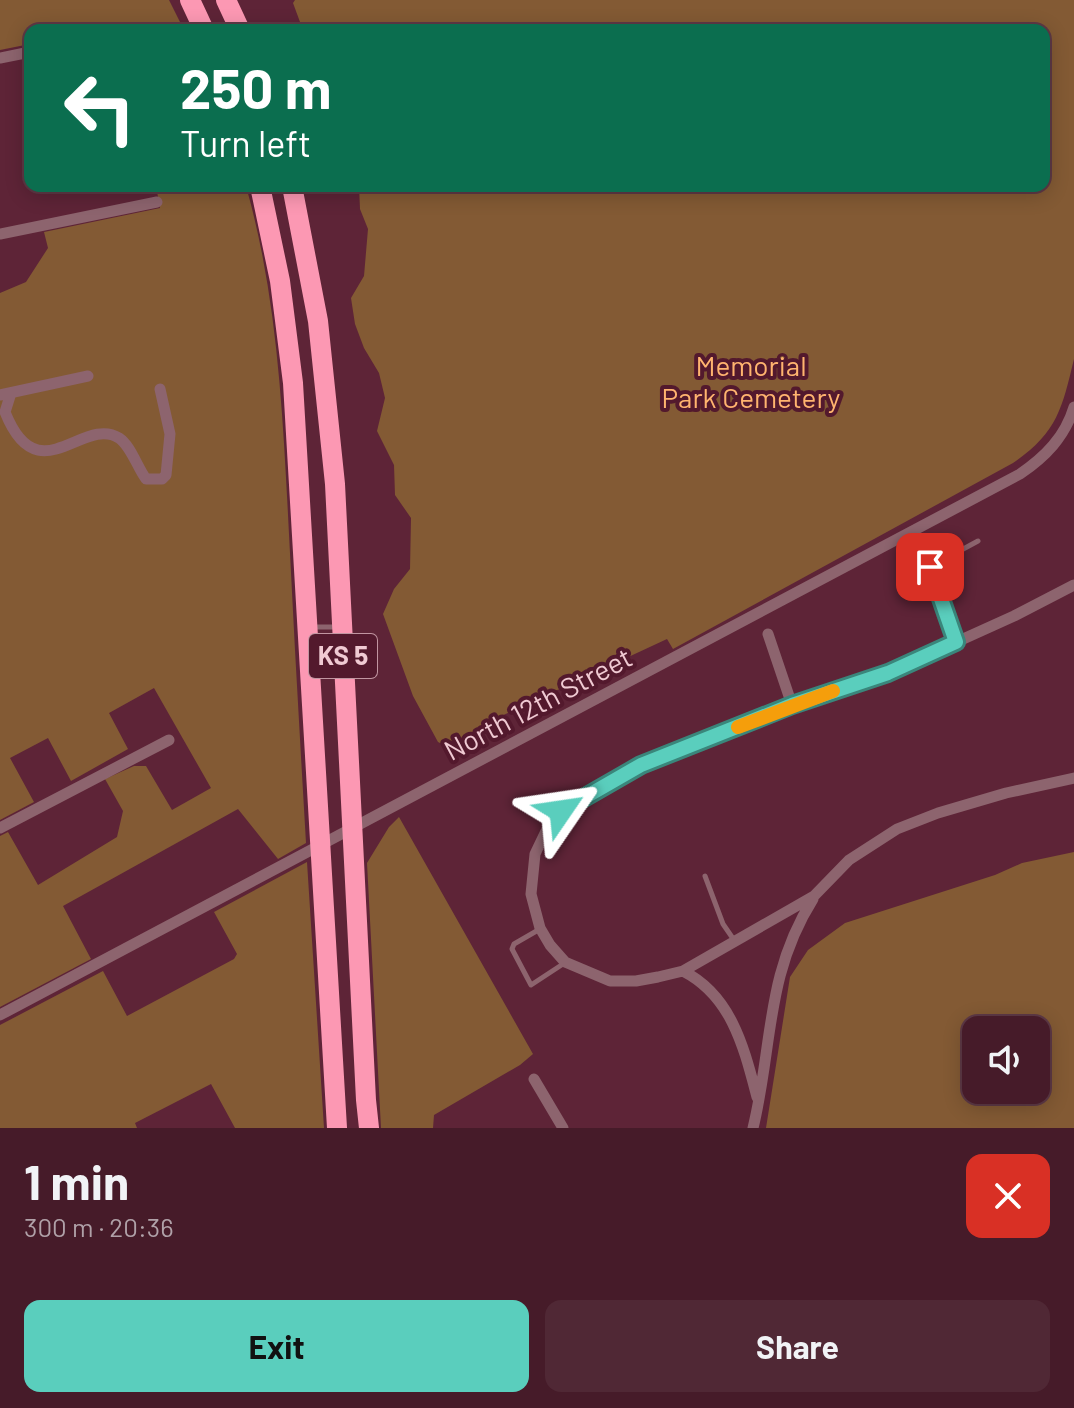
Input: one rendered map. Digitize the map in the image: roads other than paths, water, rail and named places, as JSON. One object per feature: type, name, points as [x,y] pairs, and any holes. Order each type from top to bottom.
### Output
[{"type":"highway","points":[[226,0],[237,24]]},
{"type":"highway","points":[[192,1],[202,24]]},
{"type":"highway","name":"KS 5","points":[[261,192],[280,281],[293,383],[337,1128]]},
{"type":"highway","name":"KS 5","points":[[293,192],[318,321],[335,484],[369,1128]]},
{"type":"street","points":[[0,58],[24,53]]},
{"type":"street","points":[[0,234],[157,202]]},
{"type":"street","points":[[88,376],[6,394],[5,412],[17,437],[26,445],[49,450],[110,434],[125,443],[146,479],[162,479],[166,475],[170,434],[160,389]]},
{"type":"street","name":"North 12th Street","points":[[0,1015],[1020,474],[1042,458],[1062,436],[1074,407]]},
{"type":"street","points":[[814,896],[683,971],[636,981],[610,981],[565,962],[540,928],[531,894],[535,854],[546,831],[561,811],[641,765],[792,705],[888,673],[1074,585]]},
{"type":"street","points":[[768,634],[792,705]]},
{"type":"street","points":[[0,828],[169,740]]},
{"type":"street","points":[[753,1128],[774,994],[801,917],[814,896],[849,860],[897,829],[1006,793],[1074,778]]},
{"type":"street","points":[[683,971],[703,981],[731,1016],[745,1050],[759,1104]]},
{"type":"street","points":[[534,1079],[563,1128]]},
{"type":"lane","points":[[956,642],[930,567],[978,541]]},
{"type":"lane","points":[[307,627],[342,627]]},
{"type":"lane","points":[[705,876],[723,924],[736,942]]},
{"type":"lane","points":[[540,928],[514,944],[512,949],[531,985],[565,962]]},
{"type":"park label","name":"Memorial Park Cemetery","points":[[751,382]]}]
